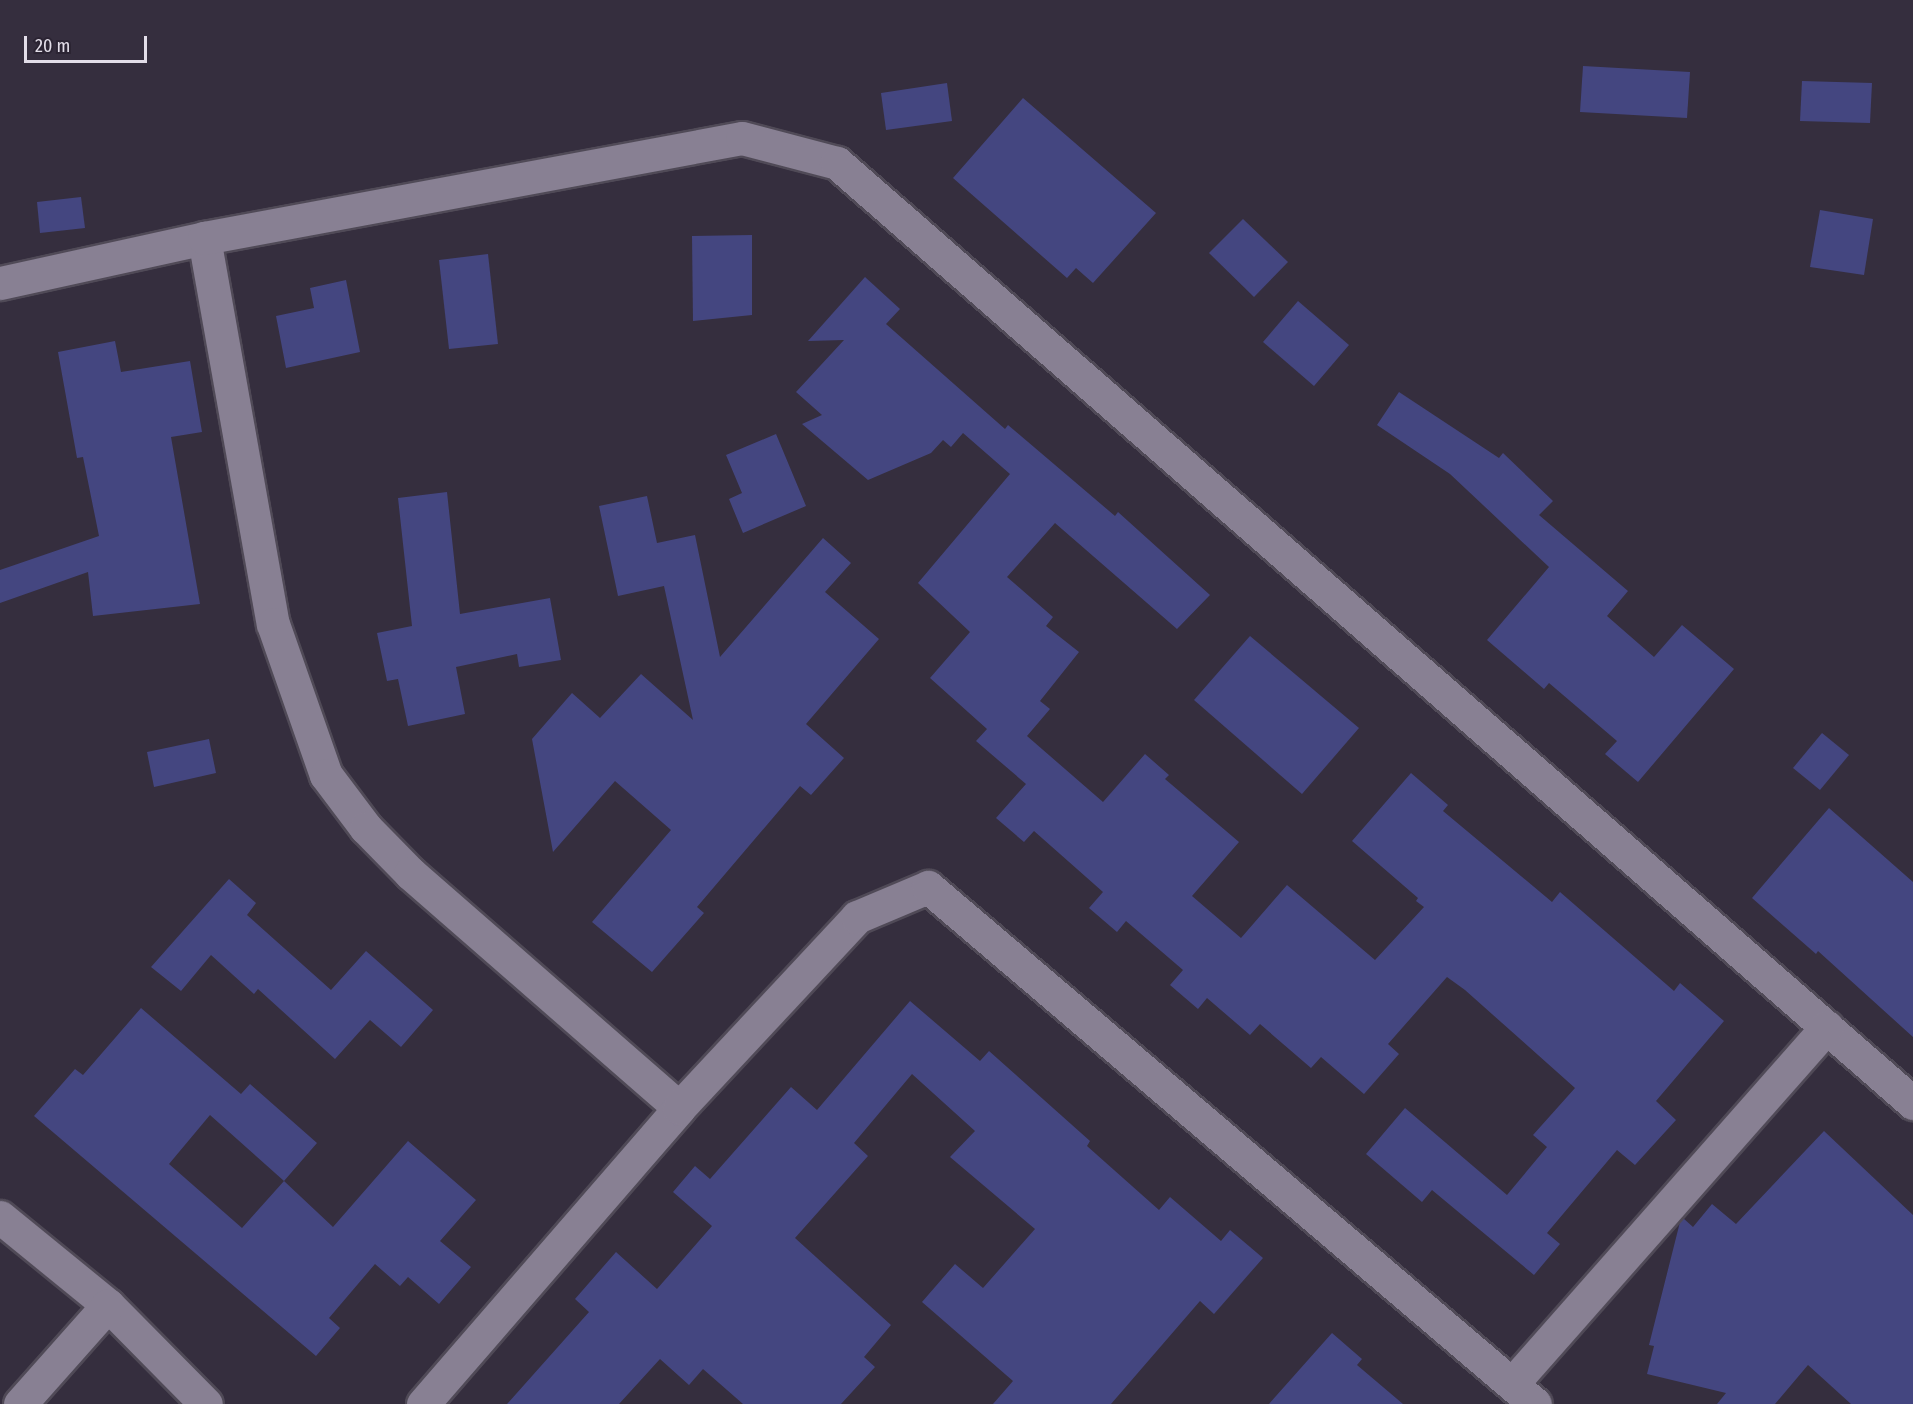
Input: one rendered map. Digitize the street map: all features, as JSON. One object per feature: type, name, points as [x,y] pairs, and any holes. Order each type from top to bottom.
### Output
[{"type":"street","points":[[0,283],[204,238],[742,138],[837,163],[1913,1103]]},
{"type":"street","points":[[204,238],[273,624],[326,775],[366,828],[410,873],[679,1108]]},
{"type":"street","points":[[423,1404],[679,1108],[857,917],[928,887],[1524,1394],[1827,1027]]},
{"type":"street","points":[[0,1217],[108,1305],[206,1404]]},
{"type":"street","points":[[20,1404],[108,1305]]},
{"type":"building","points":[[1583,66],[1690,72],[1687,118],[1580,112]]},
{"type":"building","points":[[1802,81],[1872,83],[1870,123],[1800,121]]},
{"type":"building","points":[[947,83],[952,121],[886,130],[881,93]]},
{"type":"building","points":[[1023,98],[1156,213],[1093,283],[1076,268],[1067,278],[953,178]]},
{"type":"building","points":[[81,197],[85,228],[40,233],[37,202]]},
{"type":"building","points":[[1820,210],[1873,219],[1864,275],[1810,267]]},
{"type":"building","points":[[1243,219],[1288,262],[1254,297],[1209,253]]},
{"type":"building","points":[[752,235],[752,315],[693,321],[692,236]]},
{"type":"building","points":[[488,254],[498,344],[449,349],[439,260]]},
{"type":"building","points":[[865,277],[900,309],[886,324],[1005,429],[1008,425],[1115,516],[1118,512],[1210,595],[1177,629],[1055,523],[1007,577],[1053,617],[1046,626],[1079,652],[1040,701],[1050,709],[1027,736],[1103,802],[1145,754],[1169,775],[1165,779],[1239,842],[1192,896],[1241,938],[1287,885],[1375,960],[1424,907],[1416,901],[1418,898],[1352,841],[1411,773],[1448,805],[1443,811],[1552,902],[1560,892],[1674,991],[1680,983],[1724,1021],[1656,1101],[1676,1120],[1635,1165],[1617,1150],[1547,1233],[1560,1244],[1534,1275],[1432,1190],[1422,1202],[1366,1154],[1405,1108],[1507,1195],[1547,1147],[1533,1135],[1575,1088],[1465,990],[1447,977],[1388,1044],[1399,1054],[1364,1094],[1321,1057],[1311,1068],[1260,1024],[1250,1035],[1207,998],[1198,1009],[1170,985],[1183,970],[1126,921],[1117,932],[1089,908],[1103,892],[1034,831],[1024,842],[996,818],[1026,784],[976,741],[987,729],[930,678],[970,632],[918,583],[1010,474],[963,433],[951,447],[943,440],[931,453],[868,480],[802,424],[822,415],[796,392],[844,340],[808,341]]},
{"type":"building","points":[[346,280],[360,352],[286,368],[276,316],[314,308],[310,288]]},
{"type":"building","points":[[1298,301],[1349,345],[1314,386],[1263,342]]},
{"type":"building","points":[[115,341],[121,372],[190,361],[202,432],[171,437],[200,604],[93,616],[88,572],[0,603],[0,570],[99,536],[83,457],[77,458],[58,352]]},
{"type":"building","points":[[1399,392],[1499,458],[1503,453],[1553,501],[1539,515],[1628,591],[1607,616],[1654,657],[1682,625],[1734,669],[1638,782],[1605,754],[1617,741],[1549,683],[1544,689],[1487,640],[1549,567],[1450,474],[1377,425]]},
{"type":"building","points":[[776,434],[806,506],[743,533],[729,499],[742,493],[726,455]]},
{"type":"building","points":[[447,492],[460,614],[550,598],[561,660],[519,667],[517,654],[456,667],[465,714],[408,726],[398,679],[387,681],[377,633],[412,626],[398,498]]},
{"type":"building","points":[[647,496],[657,543],[695,535],[720,657],[823,538],[851,563],[825,592],[879,639],[806,724],[844,758],[811,795],[800,786],[697,907],[704,913],[652,972],[592,922],[671,830],[615,781],[553,852],[532,739],[572,693],[600,718],[641,674],[693,720],[664,586],[618,596],[599,506]]},
{"type":"building","points":[[1250,636],[1359,728],[1302,794],[1194,700]]},
{"type":"building","points":[[1822,733],[1849,755],[1820,790],[1793,768]]},
{"type":"building","points":[[209,739],[216,773],[154,787],[147,752]]},
{"type":"building","points":[[1829,808],[1913,882],[1913,1037],[1818,951],[1816,954],[1752,898]]},
{"type":"building","points":[[229,879],[256,903],[247,915],[331,990],[366,951],[433,1010],[401,1047],[370,1020],[335,1059],[258,989],[254,994],[211,955],[181,991],[151,967]]},
{"type":"building","points":[[910,1001],[980,1061],[989,1051],[1090,1141],[1087,1146],[1159,1210],[1170,1197],[1221,1241],[1230,1230],[1263,1258],[1214,1314],[1200,1301],[1111,1404],[993,1404],[1013,1381],[922,1302],[955,1264],[983,1288],[1035,1229],[950,1157],[975,1131],[912,1074],[854,1143],[868,1156],[795,1238],[891,1325],[864,1357],[875,1367],[841,1404],[743,1404],[703,1369],[689,1385],[660,1359],[619,1404],[507,1404],[589,1312],[575,1299],[616,1252],[657,1289],[712,1226],[673,1192],[695,1166],[710,1179],[791,1087],[817,1110]]},
{"type":"building","points":[[141,1008],[241,1094],[250,1084],[317,1143],[284,1181],[333,1227],[408,1141],[476,1200],[440,1241],[471,1267],[439,1304],[408,1277],[400,1286],[375,1264],[329,1318],[340,1328],[316,1356],[34,1116],[75,1069],[83,1075]],"holes":[[[210,1115],[284,1181],[242,1228],[169,1164]]]},
{"type":"building","points":[[1824,1131],[1913,1215],[1913,1404],[1851,1404],[1808,1365],[1775,1404],[1717,1404],[1726,1393],[1647,1374],[1654,1346],[1649,1345],[1680,1222],[1683,1218],[1693,1227],[1712,1204],[1736,1224]]},
{"type":"building","points":[[1332,1333],[1362,1359],[1357,1365],[1403,1404],[1269,1404]]}]
